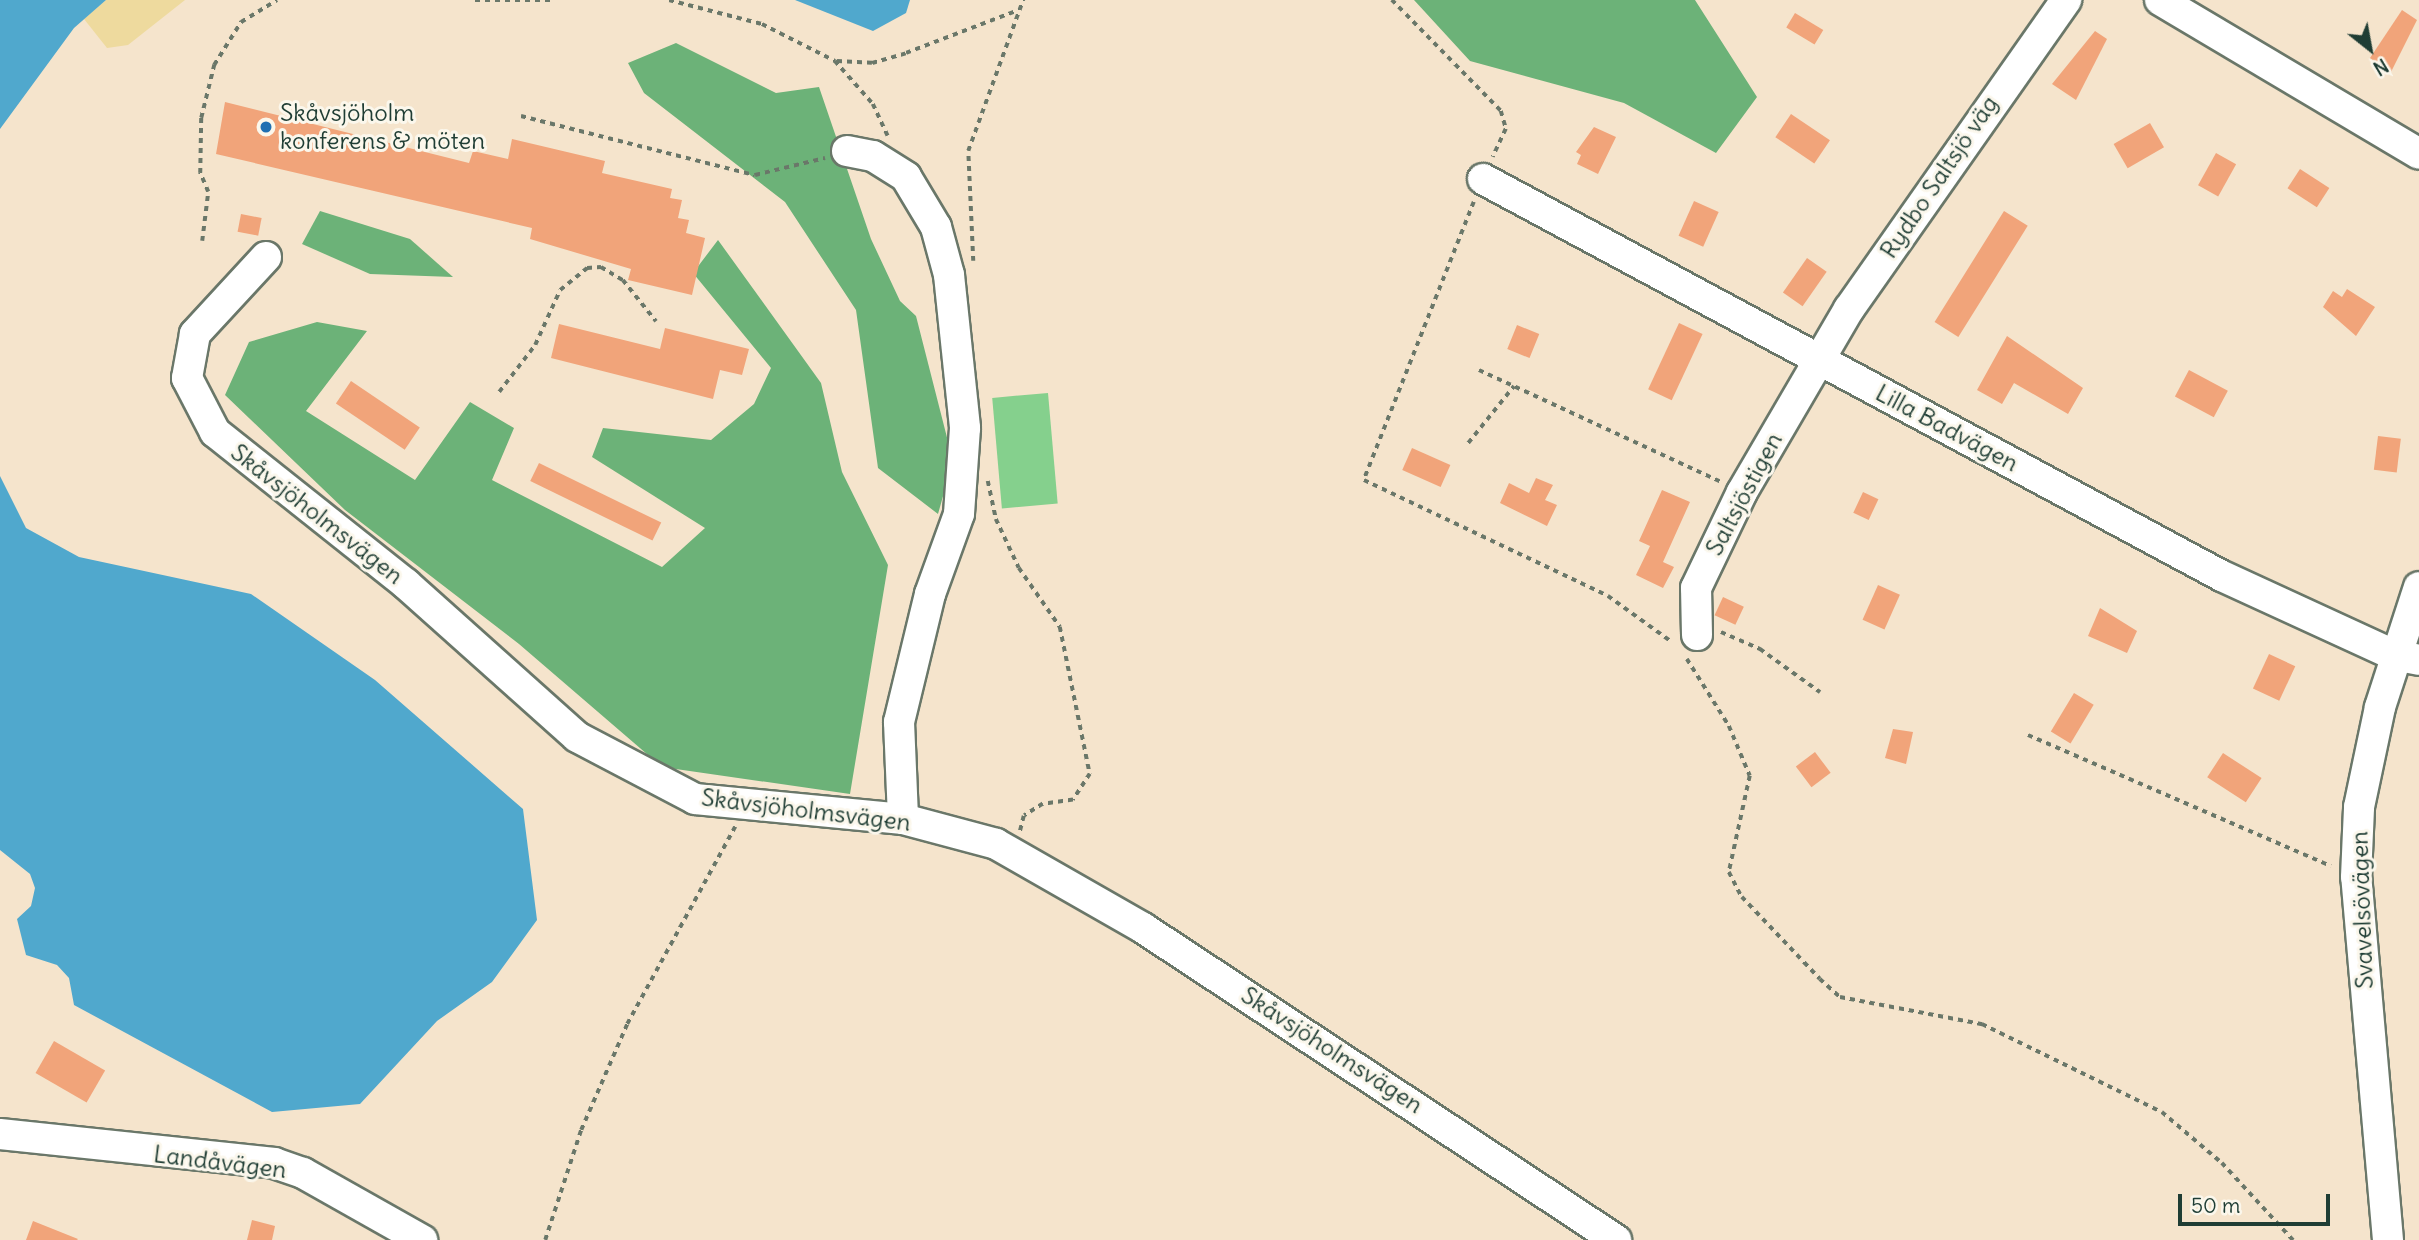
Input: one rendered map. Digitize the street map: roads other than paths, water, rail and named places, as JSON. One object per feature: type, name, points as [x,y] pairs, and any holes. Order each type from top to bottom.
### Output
[{"type":"street","name":"Rydbo Saltsjö väg","points":[[1819,359],[1983,111],[2066,0]]},
{"type":"street","points":[[2160,0],[2419,154]]},
{"type":"street","points":[[847,150],[873,156],[906,177],[943,245],[967,464],[959,514],[927,605],[899,722],[903,819]]},
{"type":"street","name":"Lilla Badvägen","points":[[1483,179],[2222,576],[2407,657]]},
{"type":"street","name":"Skåvsjöholmsvägen","points":[[266,257],[195,334],[187,378],[215,432],[406,584],[577,737],[695,799],[746,807],[903,819],[996,845],[1062,877],[1616,1240]]},
{"type":"street","name":"Saltsjöstigen","points":[[1696,629],[1696,588],[1742,492],[1819,359]]},
{"type":"street","name":"Svavelsövägen","points":[[2388,1240],[2356,877],[2366,761],[2407,657],[2419,587]]},
{"type":"street","name":"Landåvägen","points":[[0,1134],[274,1163],[303,1173],[422,1240]]},
{"type":"water","points":[[0,0],[106,0],[74,28],[0,129]]},
{"type":"water","points":[[795,0],[910,0],[906,13],[873,31]]},
{"type":"water","points":[[0,476],[26,528],[79,557],[251,594],[375,680],[523,809],[537,920],[492,982],[437,1021],[360,1104],[272,1112],[74,1005],[69,978],[57,965],[26,955],[17,919],[31,906],[35,888],[30,874],[0,850]]},
{"type":"place","name":"Skåvsjöholm konferens & möten","points":[[266,127]]}]
